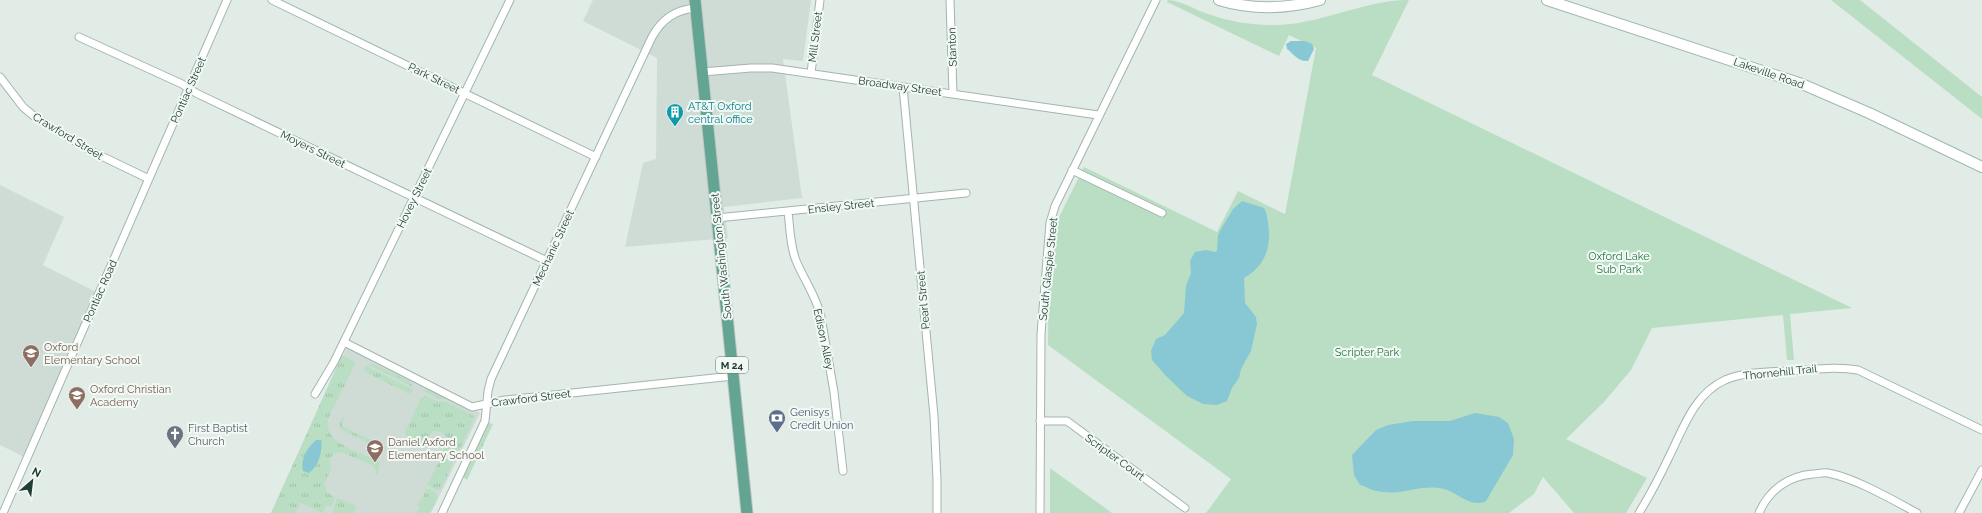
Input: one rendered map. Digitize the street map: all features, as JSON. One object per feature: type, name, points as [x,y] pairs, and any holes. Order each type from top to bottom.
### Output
[{"type":"main road","points":[[1219,0],[1247,6],[1273,7],[1300,5],[1320,0]]},
{"type":"main road","name":"Lakeville Road","points":[[1546,0],[1802,84],[1870,113],[1982,167]]},
{"type":"main road","name":"South Washington Street","points":[[695,4],[747,513]]},
{"type":"street","name":"Pontiac Street","points":[[149,179],[227,0]]},
{"type":"street","name":"Park Street","points":[[272,0],[596,157]]},
{"type":"street","name":"Hovey Street","points":[[315,394],[344,342],[510,0]]},
{"type":"street","name":"Mill Street","points":[[810,73],[820,0]]},
{"type":"street","name":"Stanton","points":[[950,0],[953,94]]},
{"type":"street","name":"South Glaspie Street","points":[[1040,513],[1041,334],[1050,223],[1055,206],[1098,115],[1156,0]]},
{"type":"street","name":"Mechanic Street","points":[[442,513],[482,426],[491,378],[658,27],[674,12],[695,4]]},
{"type":"street","name":"Moyers Street","points":[[79,38],[546,261]]},
{"type":"street","name":"Broadway Street","points":[[702,72],[760,67],[1098,115]]},
{"type":"street","name":"Crawford Street","points":[[0,77],[24,107],[36,117],[91,151],[149,179]]},
{"type":"street","name":"Pearl Street","points":[[903,87],[915,198],[935,440],[937,513]]},
{"type":"street","points":[[1072,170],[1162,213]]},
{"type":"street","name":"Pontiac Road","points":[[3,513],[149,179]]},
{"type":"street","name":"Ensley Street","points":[[717,218],[966,193]]},
{"type":"street","name":"Edison Alley","points":[[788,211],[796,262],[818,305],[821,317],[838,420],[843,471]]},
{"type":"street","name":"Crawford Street","points":[[344,342],[472,406],[505,400],[733,376]]},
{"type":"street","name":"Thornehill Trail","points":[[1638,513],[1650,495],[1690,413],[1705,394],[1725,381],[1742,376],[1821,368],[1858,370],[1982,430]]},
{"type":"street","name":"Scripter Court","points":[[1040,421],[1067,421],[1185,508]]},
{"type":"street","points":[[1959,513],[1982,470]]},
{"type":"street","points":[[1759,513],[1774,490],[1787,480],[1806,474],[1827,473],[1857,484],[1918,513]]},
{"type":"shaded area","points":[[593,0],[811,0],[803,61],[783,59],[802,198],[724,207],[728,238],[625,247],[643,163],[656,159],[657,58],[583,21]]},
{"type":"shaded area","name":"Oxford Elementary School","points":[[0,185],[64,217],[43,265],[96,292],[24,457],[0,445]]},
{"type":"shaded area","name":"Daniel Axford Elementary School","points":[[348,345],[480,413],[431,513],[271,513]]},
{"type":"green space","name":"Scripter Park","points":[[1168,0],[1173,0],[1231,21],[1271,25],[1306,22],[1374,4],[1409,0],[1372,75],[1852,308],[1790,314],[1794,360],[1787,360],[1783,315],[1652,328],[1631,370],[1604,402],[1566,439],[1647,478],[1626,513],[1574,513],[1543,477],[1534,494],[1509,513],[1206,513],[1231,479],[1048,345],[1049,252],[1043,249],[1084,167],[1217,232],[1238,191],[1285,214],[1316,48],[1289,35],[1279,56],[1167,2]]},
{"type":"green space","points":[[1831,0],[1860,0],[1982,97],[1982,119]]},
{"type":"green space","points":[[342,355],[356,362],[329,417],[328,426],[330,434],[343,445],[378,461],[380,464],[377,475],[374,466],[341,452],[333,454],[329,460],[331,469],[324,485],[328,493],[335,498],[331,507],[326,505],[323,511],[326,513],[322,513],[301,503],[295,513],[271,513]]},
{"type":"green space","points":[[372,363],[410,381],[413,387],[368,365]]},
{"type":"green space","points":[[366,366],[414,390],[409,394],[367,373],[364,371]]},
{"type":"green space","points":[[426,389],[476,413],[445,399],[438,399],[423,391]]},
{"type":"green space","points":[[425,396],[437,401],[447,402],[474,416],[455,460],[442,454],[447,437],[441,432],[433,431],[423,444],[406,436],[405,432],[421,398]]},
{"type":"green space","points":[[344,417],[342,426],[380,444],[379,448],[342,430],[339,424]]},
{"type":"green space","points":[[489,423],[493,424],[467,480],[463,477]]},
{"type":"green space","points":[[441,457],[453,463],[441,489],[436,490],[427,485]]},
{"type":"green space","points":[[1050,468],[1112,513],[1050,513]]},
{"type":"green space","points":[[426,488],[435,492],[438,496],[430,513],[417,513],[420,506],[417,505],[420,500],[422,500]]},
{"type":"green space","points":[[337,498],[357,506],[354,513],[332,513]]},
{"type":"water","points":[[1291,41],[1305,41],[1312,44],[1314,49],[1308,61],[1299,59],[1287,49],[1286,44]]},
{"type":"water","points":[[1242,201],[1264,208],[1268,223],[1268,248],[1262,262],[1244,278],[1245,303],[1256,317],[1257,324],[1251,351],[1241,369],[1239,378],[1232,388],[1227,401],[1217,405],[1203,404],[1187,396],[1166,376],[1152,360],[1151,351],[1156,339],[1165,335],[1184,313],[1186,286],[1191,273],[1190,261],[1195,252],[1206,250],[1217,251],[1218,235],[1221,229],[1233,209]]},
{"type":"water","points":[[1475,413],[1499,417],[1508,423],[1514,439],[1513,455],[1486,501],[1480,503],[1470,502],[1449,491],[1438,488],[1396,492],[1377,491],[1360,485],[1354,475],[1352,455],[1376,430],[1388,425],[1413,421],[1450,421]]},
{"type":"water","points":[[316,440],[321,440],[320,454],[315,467],[309,473],[303,471],[303,462],[310,446]]},
{"type":"place","name":"AT&T Oxford central office","points":[[675,127]]},
{"type":"place","name":"Oxford Elementary School","points":[[31,368]]},
{"type":"place","name":"Oxford Christian Academy","points":[[77,410]]},
{"type":"place","name":"Genisys Credit Union","points":[[777,433]]},
{"type":"place","name":"First Baptist Church","points":[[175,449]]},
{"type":"place","name":"Daniel Axford Elementary School","points":[[375,463]]},
{"type":"park label","name":"Oxford Lake Sub Park","points":[[1619,262]]}]
